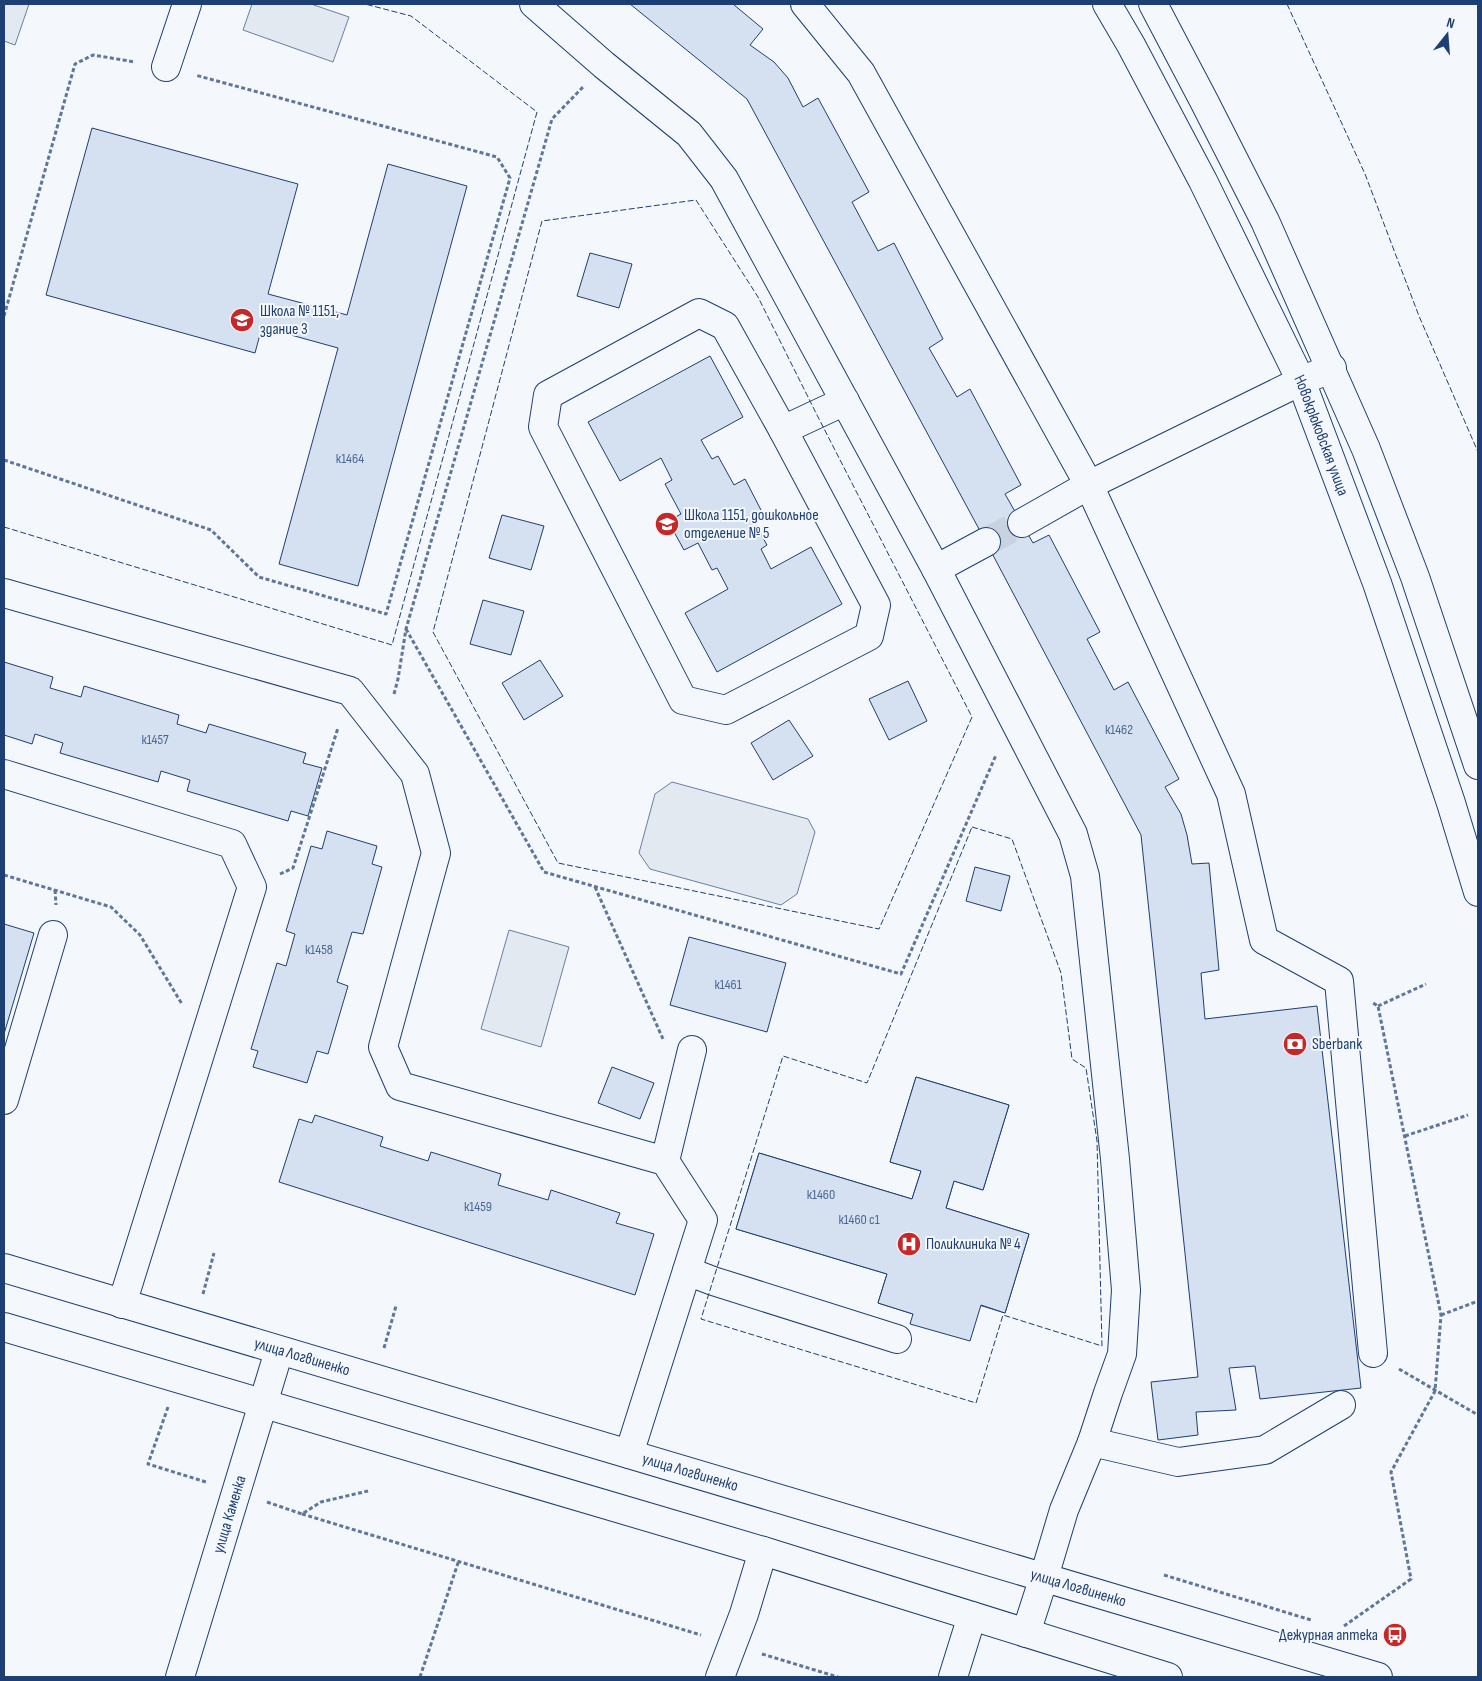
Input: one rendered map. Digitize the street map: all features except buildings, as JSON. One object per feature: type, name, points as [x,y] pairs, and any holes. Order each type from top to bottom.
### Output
[{"type":"main road","points":[[166,67],[186,4]]},
{"type":"main road","points":[[534,4],[604,65],[689,134],[724,179],[936,569],[1073,834],[1085,876],[1115,1159],[1126,1290],[1122,1354],[1092,1442],[1064,1510],[1026,1634]]},
{"type":"main road","points":[[805,4],[861,73],[1089,485],[1231,794],[1264,940],[1339,981],[1373,1353]]},
{"type":"main road","name":"Новокрюковская улица","points":[[1107,4],[1203,181],[1301,381],[1377,583],[1451,803],[1478,892]]},
{"type":"main road","name":"Новокрюковская улица","points":[[1153,4],[1265,221],[1332,368],[1366,448],[1415,577],[1478,765]]},
{"type":"main road","points":[[699,313],[725,326],[783,430],[876,605],[870,636],[726,710],[683,700],[544,427],[548,395],[699,313]]},
{"type":"main road","points":[[1022,524],[1089,485],[1301,381],[1332,368]]},
{"type":"main road","points":[[783,430],[845,401]]},
{"type":"main road","points":[[936,569],[986,542]]},
{"type":"main road","points":[[4,593],[350,692],[415,774],[436,853],[383,1046],[400,1086],[665,1161],[703,1220],[629,1454]]},
{"type":"main road","points":[[4,774],[232,844],[252,887],[122,1304]]},
{"type":"main road","points":[[4,1100],[53,935]]},
{"type":"main road","points":[[665,1161],[692,1050]]},
{"type":"main road","name":"улица Логвиненко","points":[[4,1268],[1378,1677]]},
{"type":"main road","points":[[687,1271],[897,1339]]},
{"type":"main road","points":[[4,1327],[763,1551],[1168,1677]]},
{"type":"main road","name":"улица Каменка","points":[[180,1677],[279,1351]]},
{"type":"main road","points":[[1092,1442],[1178,1462],[1265,1450],[1342,1405]]},
{"type":"main road","points":[[720,1677],[744,1614],[763,1551]]},
{"type":"main road","points":[[953,1677],[972,1616]]},
{"type":"path","points":[[4,316],[75,64],[93,55],[166,67],[497,157],[510,178],[386,614],[258,577],[211,530],[4,460]]},
{"type":"path","points":[[383,733],[398,679],[406,629],[552,119],[604,65]]},
{"type":"path","points":[[406,629],[544,872],[901,974],[1012,718]]},
{"type":"path","points":[[252,887],[293,868],[350,692]]},
{"type":"path","points":[[4,875],[111,907],[140,935],[204,1040]]},
{"type":"path","points":[[595,886],[664,1041]]},
{"type":"path","points":[[1339,981],[1378,1006],[1441,1314],[1435,1391],[1391,1472],[1411,1579],[1344,1626]]},
{"type":"path","points":[[1378,1006],[1426,984]]},
{"type":"path","points":[[1405,1136],[1468,1115]]},
{"type":"path","points":[[1441,1314],[1478,1301]]},
{"type":"path","points":[[1373,1353],[1478,1415]]},
{"type":"path","points":[[302,1514],[459,1560],[838,1677]]},
{"type":"path","points":[[420,1677],[459,1560]]},
{"type":"path","points":[[1164,1576],[1311,1620]]},
{"type":"shaded area","points":[[4,4],[29,4],[15,45],[4,41]]},
{"type":"shaded area","points":[[252,4],[311,4],[349,17],[333,62],[243,30]]},
{"type":"shaded area","points":[[672,782],[808,819],[815,832],[797,894],[781,905],[650,869],[639,853],[655,794]]},
{"type":"shaded area","points":[[509,930],[569,947],[541,1047],[481,1029]]},
{"type":"tunnel","points":[[986,542],[1022,523]]},
{"type":"fence","points":[[4,527],[392,645],[537,112],[411,16],[365,4]]},
{"type":"fence","points":[[1287,4],[1365,174],[1419,316],[1478,452]]},
{"type":"fence","points":[[696,200],[758,297],[972,717],[879,929],[558,863],[433,632],[542,221],[696,200]]},
{"type":"fence","points":[[972,827],[1012,839],[1061,973],[1072,1059],[1086,1068],[1097,1141],[1102,1346],[1003,1315],[976,1403],[701,1319],[783,1056],[867,1083],[972,827]]},
{"type":"place","name":"Школа № 1151, здание 3","points":[[242,320]]},
{"type":"place","name":"Школа 1151, дошкольное отделение № 5","points":[[667,524]]},
{"type":"place","name":"Sberbank","points":[[1295,1044]]},
{"type":"place","name":"Поликлиника № 4","points":[[909,1244]]},
{"type":"place","name":"Дежурная аптека","points":[[1395,1635]]}]
